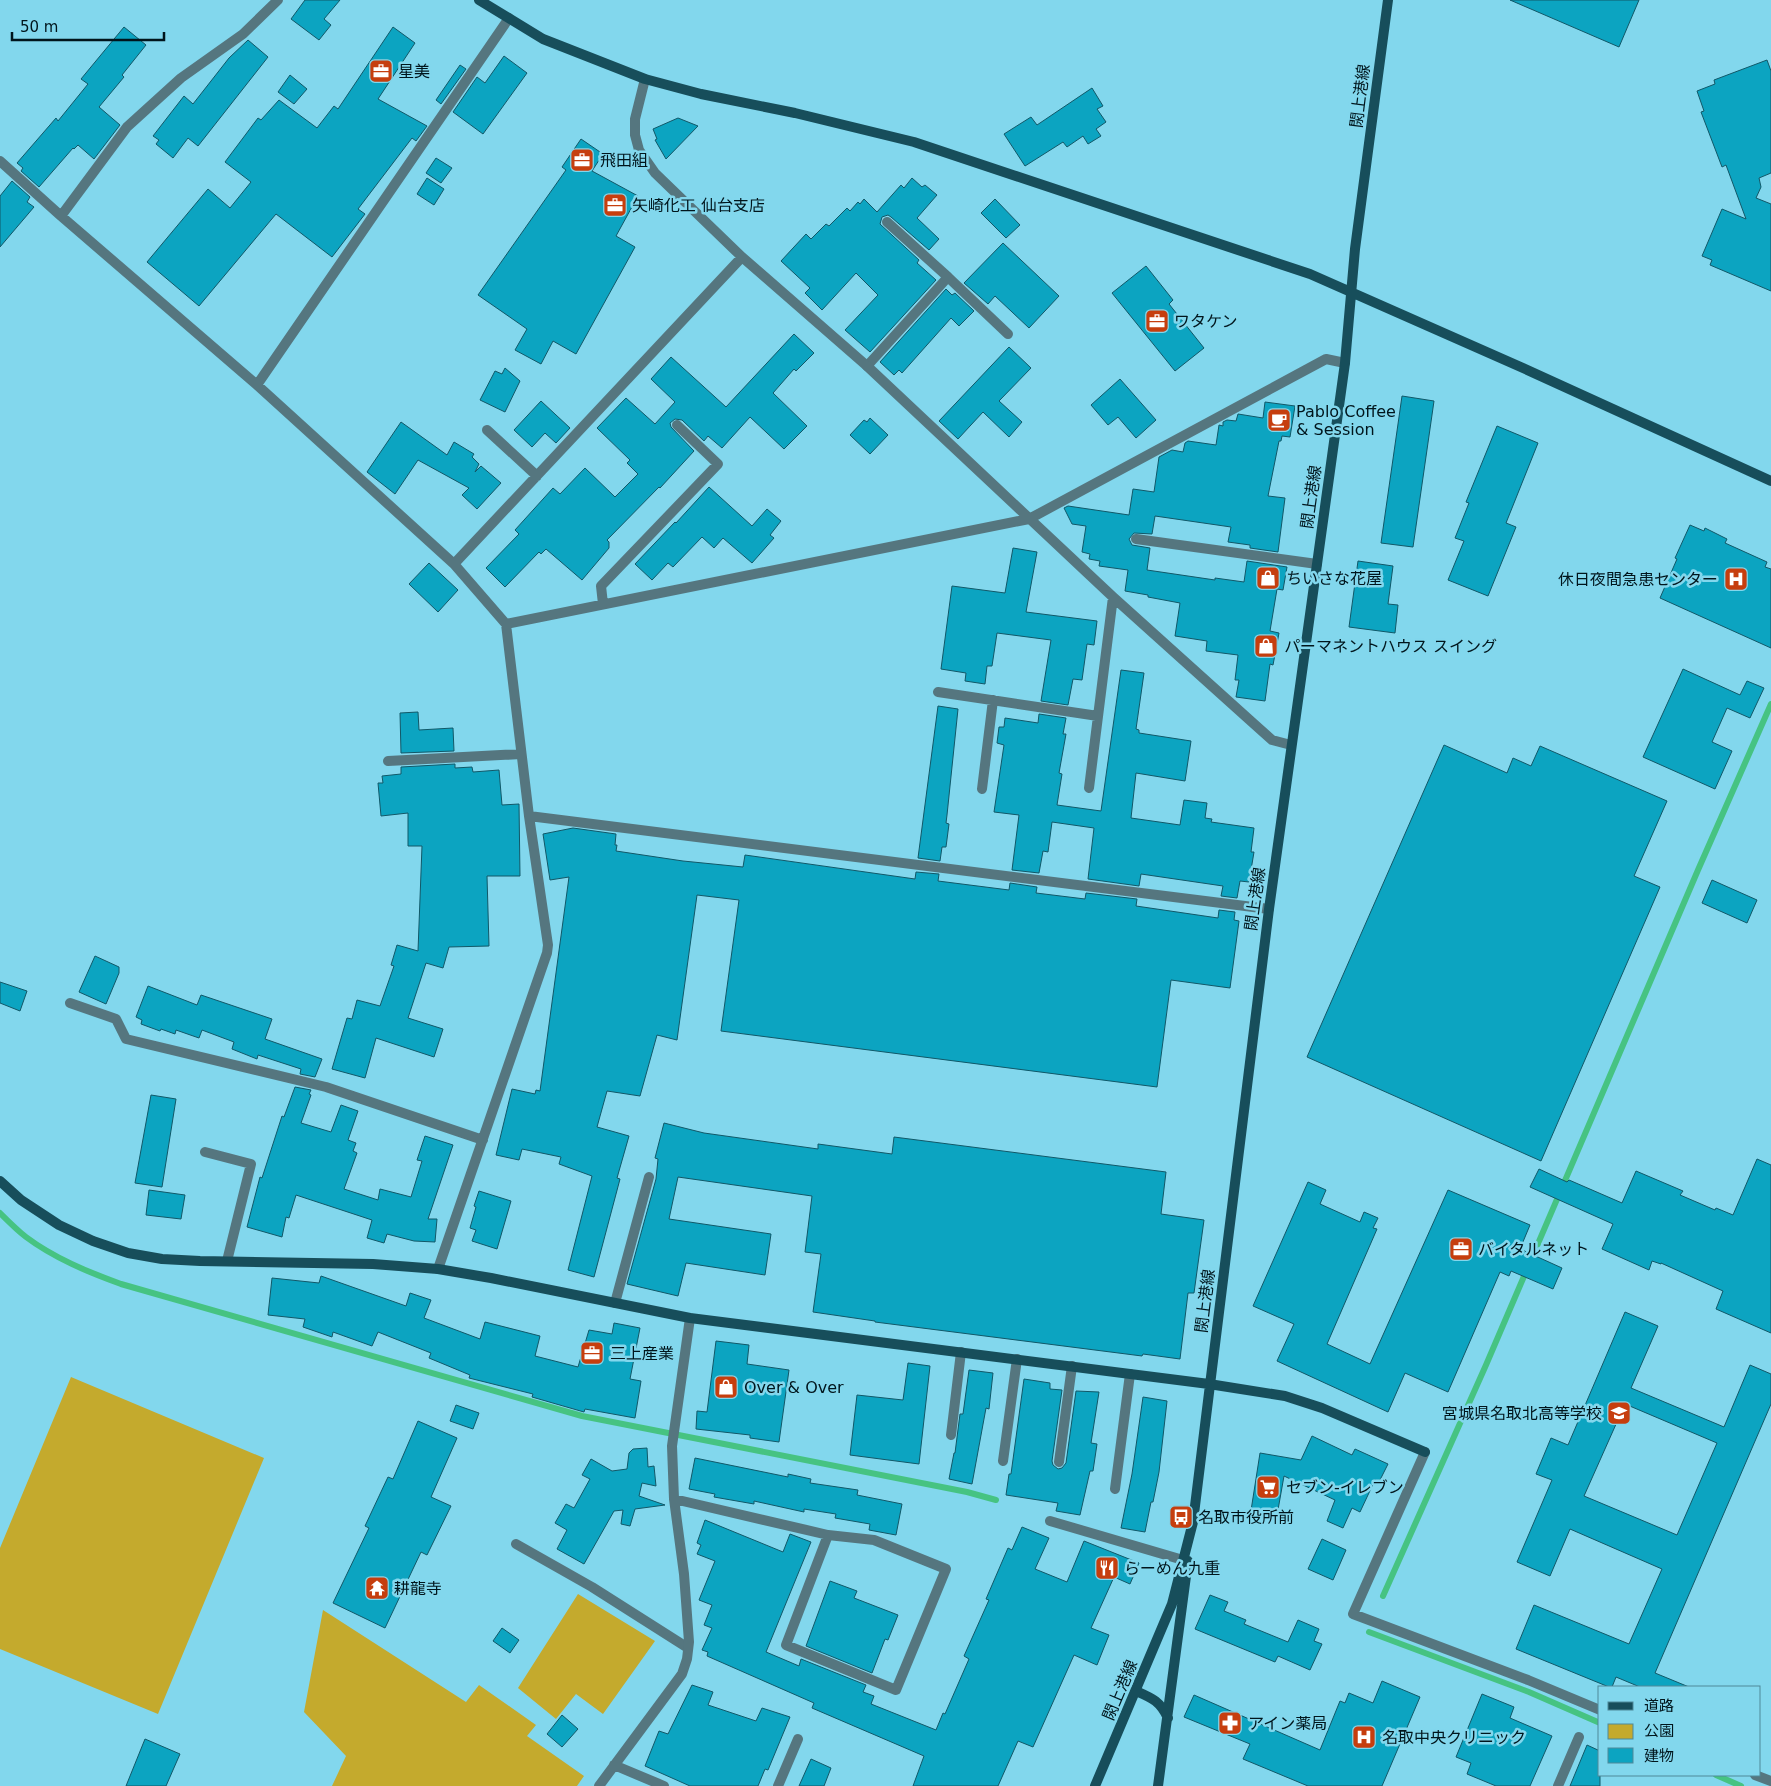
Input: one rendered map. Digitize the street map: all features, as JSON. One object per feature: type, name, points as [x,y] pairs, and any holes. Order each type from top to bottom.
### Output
[{"type":"street","points":[[60,216],[127,127],[181,78],[244,34],[278,0]]},
{"type":"street","points":[[479,0],[543,38],[645,79],[701,94],[795,113],[914,142],[1310,274],[1532,372],[1771,481]]},
{"type":"street","name":"閖上港線","points":[[1095,1786],[1172,1604],[1193,1522],[1268,909],[1345,363],[1351,292],[1388,0]]},
{"type":"street","points":[[257,385],[509,18]]},
{"type":"street","points":[[645,79],[635,119],[635,135],[639,150],[655,173],[742,257],[867,366],[1113,597],[1272,740],[1291,745]]},
{"type":"street","points":[[0,161],[60,216],[257,385],[454,564],[506,624],[529,816],[548,945],[547,953],[438,1269]]},
{"type":"street","points":[[887,222],[1008,334]]},
{"type":"street","points":[[454,564],[742,257]]},
{"type":"street","points":[[867,366],[948,277]]},
{"type":"street","points":[[506,624],[1030,519],[1326,360],[1345,363]]},
{"type":"street","points":[[603,604],[600,586],[718,464],[677,425]]},
{"type":"street","points":[[487,430],[537,476]]},
{"type":"street","points":[[1136,539],[1317,564]]},
{"type":"street","points":[[1089,788],[1113,597]]},
{"type":"street","points":[[938,692],[1098,716]]},
{"type":"street","points":[[982,789],[993,700]]},
{"type":"street","points":[[388,761],[522,754]]},
{"type":"street","points":[[529,816],[1268,909]]},
{"type":"street","points":[[70,1003],[116,1018],[126,1040],[326,1087],[483,1140]]},
{"type":"street","points":[[205,1152],[252,1164],[227,1262]]},
{"type":"street","points":[[615,1303],[649,1178]]},
{"type":"street","points":[[0,1181],[21,1200],[53,1221],[93,1241],[128,1253],[162,1259],[373,1264],[438,1269],[690,1318],[1209,1384],[1285,1396],[1313,1405],[1425,1452],[1353,1614],[1528,1680],[1598,1709]]},
{"type":"street","points":[[599,1786],[682,1674],[687,1660],[689,1642],[684,1574],[674,1499],[672,1446],[690,1318]]},
{"type":"street","points":[[951,1435],[961,1352]]},
{"type":"street","points":[[1003,1461],[1017,1359]]},
{"type":"street","points":[[1059,1462],[1072,1366]]},
{"type":"street","points":[[1115,1489],[1130,1374]]},
{"type":"street","points":[[674,1499],[828,1535],[874,1540],[946,1569],[896,1690],[786,1645],[828,1535]]},
{"type":"street","points":[[1050,1521],[1183,1560]]},
{"type":"street","points":[[1158,1786],[1193,1522]]},
{"type":"street","points":[[516,1544],[592,1587],[688,1648]]},
{"type":"street","points":[[1136,1691],[1154,1699],[1163,1707],[1168,1718]]},
{"type":"street","points":[[1558,1786],[1579,1737]]},
{"type":"street","points":[[778,1786],[798,1739]]},
{"type":"street","points":[[614,1765],[664,1786]]},
{"type":"street","points":[[1757,1776],[1771,1782]]},
{"type":"green space","points":[[71,1377],[264,1458],[158,1714],[0,1649],[0,1548]]},
{"type":"green space","points":[[578,1594],[655,1641],[603,1714],[576,1694],[556,1719],[518,1688]]},
{"type":"green space","points":[[323,1610],[466,1702],[479,1685],[536,1725],[527,1736],[584,1776],[577,1786],[332,1786],[346,1756],[304,1712]]},
{"type":"building","points":[[305,0],[340,0],[324,19],[331,25],[319,40],[291,19]]},
{"type":"building","points":[[1510,0],[1639,0],[1619,47]]},
{"type":"building","points":[[124,27],[146,45],[122,75],[124,77],[99,107],[120,125],[94,159],[78,145],[73,148],[39,187],[21,171],[23,168],[17,163],[56,118],[58,121],[88,84],[81,79]]},
{"type":"building","points":[[393,27],[415,43],[378,99],[427,126],[416,141],[412,138],[358,209],[365,214],[332,257],[276,214],[199,306],[147,262],[208,189],[230,208],[251,182],[225,162],[258,118],[261,120],[279,100],[317,128],[334,106],[338,109]]},
{"type":"building","points":[[248,40],[268,57],[198,146],[188,138],[173,158],[156,144],[159,140],[153,136],[184,96],[193,104],[229,58]]},
{"type":"building","points":[[504,56],[527,73],[483,134],[453,112],[477,77],[485,83]]},
{"type":"building","points":[[1767,60],[1771,71],[1771,173],[1759,178],[1761,187],[1756,198],[1771,204],[1771,291],[1710,265],[1712,260],[1702,256],[1722,209],[1746,219],[1726,165],[1722,167],[1701,112],[1704,111],[1697,91],[1715,84],[1714,80]]},
{"type":"building","points":[[460,65],[466,69],[441,104],[436,100]]},
{"type":"building","points":[[290,75],[307,89],[294,104],[278,92]]},
{"type":"building","points":[[1092,88],[1103,106],[1097,109],[1106,122],[1096,129],[1101,136],[1088,144],[1083,136],[1067,147],[1063,142],[1025,166],[1004,134],[1031,117],[1037,125]]},
{"type":"building","points":[[678,118],[698,126],[666,159],[655,140],[657,139],[653,129]]},
{"type":"building","points":[[581,139],[603,154],[592,171],[638,196],[616,236],[635,247],[576,354],[553,341],[541,364],[515,350],[527,329],[478,295],[566,170],[562,167]]},
{"type":"building","points":[[436,158],[452,168],[441,183],[426,173]]},
{"type":"building","points":[[427,178],[444,189],[434,205],[417,194]]},
{"type":"building","points":[[912,178],[922,187],[925,185],[937,195],[917,218],[939,239],[929,250],[888,215],[882,217],[880,224],[919,260],[917,263],[936,280],[870,352],[845,330],[878,295],[856,273],[822,310],[805,293],[810,288],[781,261],[806,234],[811,239],[826,224],[829,226],[847,208],[850,211],[858,202],[860,204],[864,199],[877,212],[901,185],[904,188]]},
{"type":"building","points":[[12,181],[30,197],[27,202],[34,207],[0,247],[0,196]]},
{"type":"building","points":[[995,199],[1020,225],[1006,238],[981,213]]},
{"type":"building","points":[[1003,243],[1059,296],[1029,328],[995,296],[988,304],[964,283]]},
{"type":"building","points":[[1146,266],[1173,300],[1169,304],[1204,348],[1175,371],[1112,293]]},
{"type":"building","points":[[946,289],[952,295],[955,293],[974,311],[959,326],[951,318],[902,373],[899,370],[894,375],[880,362]]},
{"type":"building","points":[[794,334],[814,353],[796,371],[794,369],[773,393],[807,426],[784,449],[750,417],[722,448],[708,436],[704,441],[682,420],[675,419],[670,423],[671,427],[694,451],[660,488],[607,540],[609,548],[582,580],[546,549],[541,554],[539,552],[505,587],[486,568],[519,534],[515,530],[553,488],[560,494],[585,468],[615,497],[638,474],[627,463],[630,460],[597,428],[626,398],[655,424],[675,402],[651,379],[671,357],[726,407]]},
{"type":"building","points":[[1009,347],[1031,368],[999,401],[1022,422],[1009,437],[983,412],[958,439],[939,421]]},
{"type":"building","points":[[505,368],[520,381],[505,412],[480,400],[495,371],[502,374]]},
{"type":"building","points":[[1120,379],[1156,420],[1136,438],[1118,417],[1108,425],[1091,405]]},
{"type":"building","points":[[1402,396],[1434,401],[1413,547],[1381,543]]},
{"type":"building","points":[[541,401],[570,428],[556,443],[545,433],[532,447],[514,430]]},
{"type":"building","points":[[1265,402],[1295,406],[1290,437],[1282,436],[1281,441],[1279,441],[1268,496],[1285,498],[1278,552],[1250,548],[1250,545],[1228,542],[1231,527],[1155,516],[1152,534],[1134,533],[1129,539],[1132,545],[1150,548],[1147,570],[1215,580],[1215,578],[1244,582],[1247,561],[1287,567],[1283,590],[1277,589],[1270,631],[1279,633],[1273,665],[1270,664],[1265,701],[1236,697],[1239,680],[1235,680],[1238,655],[1206,651],[1207,641],[1175,636],[1180,603],[1125,591],[1128,570],[1099,566],[1100,561],[1089,559],[1090,554],[1082,552],[1086,526],[1072,524],[1064,508],[1068,506],[1129,515],[1133,489],[1154,492],[1159,457],[1172,450],[1183,452],[1185,443],[1188,441],[1216,445],[1219,425],[1223,426],[1223,422],[1227,420],[1236,421],[1238,414],[1263,418]]},
{"type":"building","points":[[870,418],[888,435],[870,454],[850,435],[864,420],[867,422]]},
{"type":"building","points":[[401,422],[447,455],[454,442],[474,454],[472,457],[479,464],[475,472],[481,466],[501,483],[477,509],[462,495],[469,488],[418,460],[395,494],[367,472]]},
{"type":"building","points":[[1497,426],[1538,443],[1506,523],[1516,527],[1488,596],[1448,580],[1464,541],[1455,538],[1469,503],[1466,502]]},
{"type":"building","points":[[709,487],[752,526],[767,509],[781,521],[770,535],[774,538],[752,563],[723,538],[714,548],[702,537],[673,567],[668,563],[652,580],[635,564]]},
{"type":"building","points":[[1690,525],[1704,531],[1705,528],[1727,539],[1725,543],[1767,562],[1765,567],[1771,569],[1771,648],[1660,598]]},
{"type":"building","points":[[1013,548],[1037,552],[1026,612],[1097,621],[1094,645],[1087,644],[1082,680],[1073,679],[1068,705],[1041,701],[1051,640],[997,633],[992,666],[987,666],[985,684],[965,681],[966,673],[941,669],[952,586],[1005,593]]},
{"type":"building","points":[[1358,561],[1393,566],[1388,604],[1398,605],[1395,633],[1349,627]]},
{"type":"building","points":[[429,563],[458,590],[438,612],[409,584]]},
{"type":"building","points":[[1683,669],[1740,695],[1747,681],[1764,688],[1750,718],[1727,708],[1712,742],[1732,751],[1715,789],[1643,757]]},
{"type":"building","points":[[1121,670],[1144,673],[1136,729],[1139,730],[1139,733],[1191,741],[1185,781],[1136,773],[1131,818],[1180,825],[1184,800],[1207,803],[1205,818],[1212,819],[1211,822],[1254,828],[1251,852],[1254,852],[1249,882],[1240,881],[1237,898],[1221,896],[1223,886],[1141,874],[1139,886],[1088,879],[1094,828],[1052,822],[1048,852],[1043,851],[1039,873],[1012,870],[1019,815],[994,812],[1004,745],[997,743],[999,727],[1004,727],[1005,718],[1038,723],[1039,714],[1066,718],[1063,734],[1066,734],[1059,773],[1062,774],[1057,805],[1101,811]]},
{"type":"building","points":[[938,706],[958,709],[946,823],[949,824],[946,847],[942,847],[940,861],[918,858]]},
{"type":"building","points":[[418,712],[419,730],[453,728],[454,751],[401,753],[400,713]]},
{"type":"building","points":[[1444,745],[1507,773],[1513,758],[1531,766],[1540,746],[1667,801],[1634,876],[1660,887],[1541,1161],[1307,1057]]},
{"type":"building","points":[[455,764],[455,768],[472,767],[473,772],[499,770],[502,805],[519,804],[520,876],[487,876],[489,946],[449,947],[443,968],[426,963],[408,1018],[443,1029],[434,1057],[376,1038],[365,1078],[332,1069],[347,1018],[352,1019],[357,1000],[380,1006],[394,966],[391,965],[397,945],[418,951],[422,846],[408,846],[408,813],[381,816],[378,783],[383,783],[382,776],[401,774],[401,767]]},
{"type":"building","points":[[573,828],[616,834],[616,851],[683,861],[743,867],[745,855],[915,879],[916,872],[939,874],[938,881],[1009,890],[1010,883],[1037,887],[1036,893],[1085,899],[1086,893],[1137,899],[1136,906],[1218,918],[1219,910],[1235,912],[1234,920],[1239,921],[1230,988],[1171,980],[1157,1087],[721,1031],[739,900],[697,895],[677,1040],[657,1035],[640,1096],[607,1091],[597,1127],[629,1136],[617,1178],[620,1179],[594,1277],[568,1270],[592,1176],[559,1164],[561,1157],[522,1149],[519,1160],[496,1155],[512,1089],[535,1094],[536,1090],[540,1091],[569,877],[550,880],[543,834]]},
{"type":"building","points":[[1712,880],[1757,900],[1747,923],[1702,903]]},
{"type":"building","points":[[95,956],[119,967],[119,973],[106,1004],[79,992]]},
{"type":"building","points":[[0,982],[27,991],[20,1011],[0,1003]]},
{"type":"building","points":[[148,986],[197,1005],[201,995],[272,1019],[265,1039],[322,1059],[315,1077],[300,1074],[301,1069],[258,1055],[257,1059],[232,1049],[234,1042],[202,1030],[199,1038],[176,1030],[175,1034],[141,1024],[142,1020],[136,1017]]},
{"type":"building","points":[[295,1087],[311,1090],[301,1123],[331,1132],[341,1105],[358,1111],[348,1140],[356,1143],[353,1151],[357,1153],[344,1189],[378,1200],[380,1189],[411,1197],[422,1161],[417,1160],[425,1136],[453,1145],[428,1219],[437,1219],[435,1242],[414,1241],[387,1234],[384,1243],[367,1238],[372,1220],[296,1195],[289,1218],[286,1217],[282,1237],[247,1227],[260,1177],[262,1178],[282,1116],[284,1117]]},
{"type":"building","points":[[151,1095],[176,1099],[162,1187],[135,1183]]},
{"type":"building","points":[[664,1123],[704,1133],[818,1149],[818,1144],[892,1154],[894,1137],[1166,1172],[1161,1214],[1204,1220],[1194,1293],[1188,1293],[1180,1359],[1143,1354],[1142,1356],[875,1322],[813,1312],[821,1254],[805,1252],[812,1196],[678,1177],[669,1219],[771,1234],[765,1275],[686,1263],[678,1296],[627,1284],[656,1179],[658,1159],[655,1158]]},
{"type":"building","points":[[1757,1159],[1771,1165],[1771,1333],[1716,1309],[1723,1291],[1661,1263],[1652,1261],[1649,1270],[1602,1249],[1613,1224],[1530,1187],[1539,1169],[1622,1203],[1636,1171],[1683,1191],[1680,1195],[1715,1210],[1716,1208],[1733,1215]]},
{"type":"building","points":[[1308,1182],[1326,1190],[1320,1204],[1360,1222],[1364,1212],[1378,1218],[1373,1228],[1377,1229],[1327,1344],[1370,1364],[1448,1190],[1530,1225],[1520,1249],[1562,1268],[1553,1289],[1511,1271],[1509,1276],[1500,1272],[1448,1392],[1405,1373],[1388,1412],[1277,1361],[1294,1324],[1253,1306]]},
{"type":"building","points":[[149,1190],[185,1195],[181,1219],[146,1215]]},
{"type":"building","points":[[479,1191],[511,1201],[497,1249],[472,1241],[476,1230],[470,1228]]},
{"type":"building","points":[[321,1276],[406,1306],[410,1293],[431,1300],[424,1318],[480,1339],[485,1322],[540,1336],[535,1356],[578,1367],[589,1330],[612,1334],[614,1323],[640,1328],[630,1379],[641,1381],[635,1418],[585,1409],[584,1412],[532,1397],[533,1394],[469,1378],[470,1375],[429,1358],[431,1353],[378,1332],[372,1346],[333,1332],[332,1337],[303,1327],[305,1319],[268,1315],[272,1278],[319,1283]]},
{"type":"building","points":[[1625,1312],[1658,1326],[1631,1388],[1724,1427],[1750,1365],[1771,1374],[1771,1404],[1655,1673],[1687,1686],[1638,1686],[1616,1677],[1612,1686],[1607,1686],[1516,1649],[1534,1605],[1629,1644],[1662,1569],[1570,1529],[1550,1576],[1517,1562],[1552,1480],[1536,1474],[1551,1438],[1568,1445]],"holes":[[[1625,1404],[1717,1443],[1677,1535],[1584,1496]]]},
{"type":"building","points":[[716,1341],[749,1345],[747,1364],[789,1370],[779,1442],[750,1438],[750,1435],[696,1429],[697,1411],[707,1412]]},
{"type":"building","points":[[908,1363],[930,1366],[919,1464],[850,1455],[857,1395],[903,1400]]},
{"type":"building","points":[[969,1370],[993,1373],[989,1409],[986,1408],[972,1484],[949,1479],[955,1453],[960,1414],[963,1414]]},
{"type":"building","points":[[1024,1379],[1050,1383],[1050,1389],[1062,1390],[1052,1461],[1053,1465],[1058,1469],[1062,1468],[1066,1463],[1076,1391],[1099,1392],[1091,1443],[1097,1444],[1093,1471],[1090,1471],[1080,1515],[1056,1511],[1058,1503],[1006,1495],[1009,1474],[1011,1474]]},
{"type":"building","points":[[1143,1397],[1167,1401],[1159,1472],[1145,1532],[1121,1528],[1132,1474]]},
{"type":"building","points":[[456,1405],[479,1413],[473,1429],[450,1421]]},
{"type":"building","points":[[418,1421],[457,1438],[431,1497],[451,1506],[427,1555],[421,1552],[385,1628],[333,1603],[369,1528],[365,1526],[388,1477],[393,1479]]},
{"type":"building","points":[[1312,1436],[1352,1455],[1355,1449],[1388,1464],[1379,1482],[1375,1480],[1360,1512],[1352,1508],[1343,1528],[1327,1521],[1335,1500],[1284,1476],[1276,1521],[1250,1517],[1260,1453],[1301,1460]]},
{"type":"building","points":[[647,1448],[648,1467],[654,1466],[656,1486],[642,1483],[639,1496],[665,1505],[635,1509],[630,1526],[621,1524],[623,1510],[614,1511],[584,1564],[557,1549],[567,1530],[555,1523],[566,1504],[574,1508],[590,1479],[582,1475],[591,1459],[612,1471],[627,1469],[629,1453],[633,1449]]},
{"type":"building","points":[[695,1458],[788,1477],[788,1474],[811,1479],[810,1483],[858,1490],[857,1495],[902,1504],[896,1535],[869,1530],[870,1524],[835,1518],[836,1514],[804,1509],[804,1512],[754,1501],[754,1504],[714,1497],[715,1494],[689,1489]]},
{"type":"building","points":[[705,1520],[783,1552],[790,1534],[811,1542],[766,1652],[799,1666],[801,1659],[866,1685],[863,1692],[874,1696],[871,1704],[936,1730],[969,1659],[964,1656],[989,1600],[986,1599],[1008,1548],[1012,1550],[1022,1527],[1049,1538],[1035,1569],[1067,1582],[1084,1541],[1139,1563],[1130,1584],[1114,1577],[1091,1628],[1109,1635],[1097,1665],[1074,1655],[1033,1747],[1018,1741],[998,1786],[913,1786],[924,1756],[812,1708],[814,1703],[707,1656],[708,1652],[702,1650],[712,1628],[704,1625],[712,1605],[699,1600],[715,1561],[697,1554],[701,1545],[697,1543]]},
{"type":"building","points":[[1322,1539],[1346,1550],[1333,1580],[1308,1569]]},
{"type":"building","points":[[830,1581],[857,1591],[854,1598],[898,1615],[888,1640],[885,1639],[872,1673],[806,1646]]},
{"type":"building","points":[[1210,1595],[1228,1602],[1224,1611],[1246,1620],[1244,1624],[1288,1642],[1298,1620],[1319,1629],[1314,1641],[1322,1644],[1310,1670],[1278,1656],[1275,1662],[1195,1629]]},
{"type":"building","points":[[502,1628],[519,1640],[510,1653],[493,1641]]},
{"type":"building","name":"名取中央クリニック","points":[[1382,1681],[1420,1697],[1382,1786],[1308,1786],[1243,1759],[1250,1744],[1184,1717],[1194,1695],[1320,1750],[1340,1701],[1345,1703],[1349,1693],[1373,1703]]},
{"type":"building","points":[[692,1685],[713,1692],[708,1705],[756,1721],[762,1708],[790,1717],[768,1770],[765,1769],[758,1786],[690,1786],[645,1766],[659,1731],[668,1734]]},
{"type":"building","points":[[1482,1694],[1514,1707],[1510,1718],[1552,1736],[1530,1786],[1496,1786],[1467,1774],[1471,1763],[1456,1757]]},
{"type":"building","points":[[562,1715],[578,1729],[562,1747],[547,1734]]},
{"type":"building","points":[[145,1739],[180,1754],[166,1786],[126,1786]]},
{"type":"building","points":[[1587,1745],[1598,1750],[1600,1786],[1570,1786]]},
{"type":"building","points":[[811,1759],[831,1768],[824,1786],[799,1786]]},
{"type":"waterway","points":[[1383,1596],[1486,1365],[1771,704]]},
{"type":"waterway","points":[[0,1213],[26,1237],[48,1252],[121,1284],[582,1416],[967,1492],[996,1500]]},
{"type":"waterway","points":[[1369,1632],[1529,1692],[1598,1722]]},
{"type":"waterway","points":[[1718,1776],[1741,1786]]},
{"type":"place","name":"星美","points":[[381,71]]},
{"type":"place","name":"飛田組","points":[[582,160]]},
{"type":"place","name":"矢崎化工 仙台支店","points":[[615,205]]},
{"type":"place","name":"ワタケン","points":[[1157,321]]},
{"type":"place","name":"Pablo Coffee & Session","points":[[1279,420]]},
{"type":"place","name":"ちいさな花屋","points":[[1268,578]]},
{"type":"place","name":"休日夜間急患センター","points":[[1736,579]]},
{"type":"place","name":"パーマネントハウス スイング","points":[[1266,646]]},
{"type":"place","name":"バイタルネット","points":[[1461,1249]]},
{"type":"place","name":"三上産業","points":[[592,1353]]},
{"type":"place","name":"Over & Over","points":[[726,1387]]},
{"type":"place","name":"宮城県名取北高等学校","points":[[1619,1413]]},
{"type":"place","name":"セブン-イレブン","points":[[1268,1487]]},
{"type":"place","name":"名取市役所前","points":[[1181,1517]]},
{"type":"place","name":"らーめん九重","points":[[1107,1568]]},
{"type":"place","name":"耕龍寺","points":[[377,1588]]},
{"type":"place","name":"アイン薬局","points":[[1230,1723]]},
{"type":"place","name":"名取中央クリニック","points":[[1364,1737]]}]
